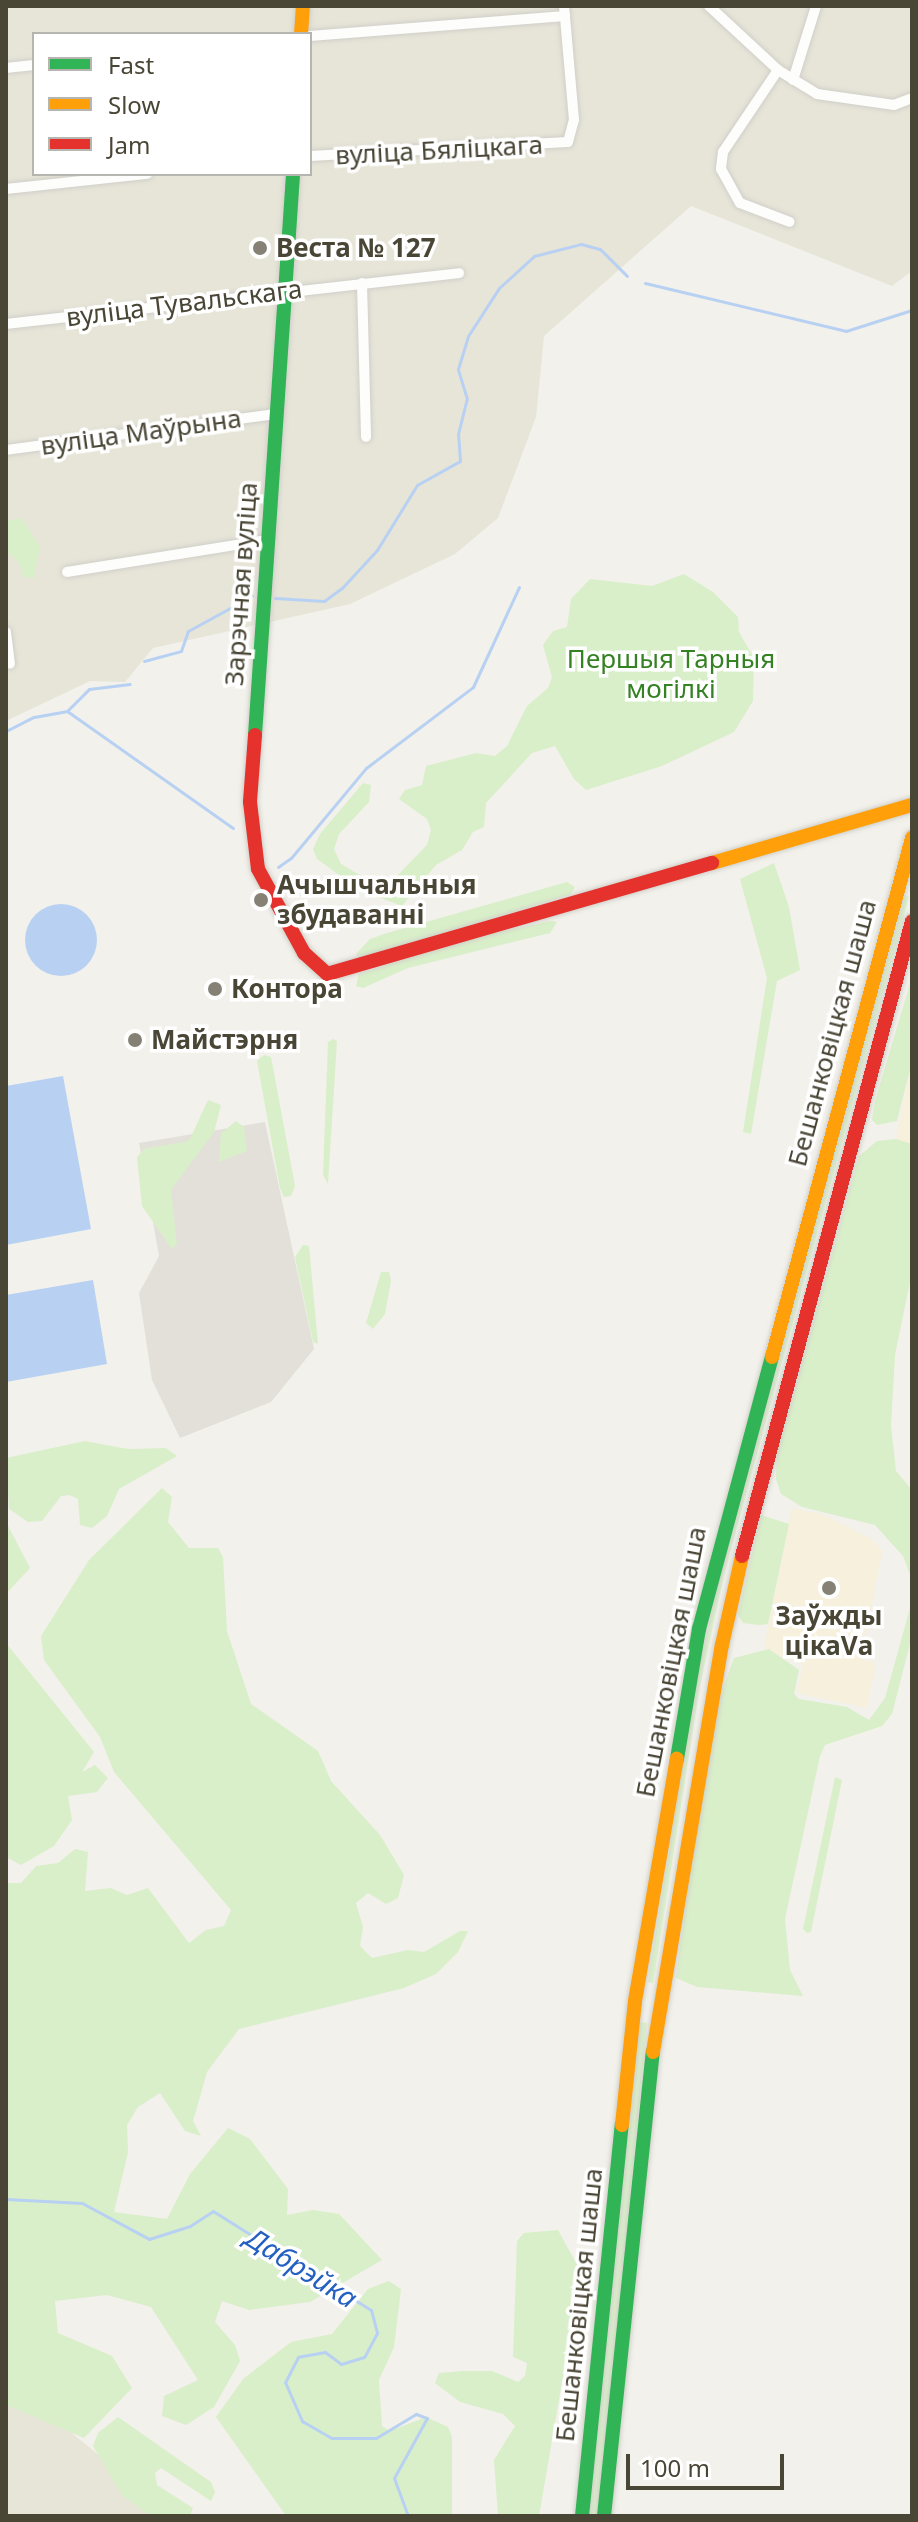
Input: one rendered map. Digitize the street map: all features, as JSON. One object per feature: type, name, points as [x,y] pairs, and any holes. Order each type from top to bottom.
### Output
[{"type":"main road","points":[[301,32],[303,6]]},
{"type":"main road","name":"Зарэчная вуліца","points":[[293,176],[267,540],[252,836],[269,896],[304,953],[327,974],[912,805]]},
{"type":"main road","name":"Бешанковіцкая шаша","points":[[582,2516],[635,2001],[677,1747],[717,1548],[912,838]]},
{"type":"main road","name":"Бешанковіцкая шаша","points":[[604,2516],[658,2003],[722,1645],[757,1491],[912,921]]},
{"type":"street","points":[[709,6],[778,70],[793,80],[838,100],[911,100]]},
{"type":"street","points":[[793,80],[816,6]]},
{"type":"street","points":[[312,36],[564,11]]},
{"type":"street","name":"вуліца Бяліцкага","points":[[312,156],[568,142],[574,120],[564,11]]},
{"type":"street","points":[[6,68],[32,65]]},
{"type":"street","points":[[778,70],[723,152],[721,169],[740,203],[790,222]]},
{"type":"street","points":[[6,189],[128,176]]},
{"type":"street","name":"вуліца Тувальскага","points":[[6,324],[285,289],[459,273]]},
{"type":"street","points":[[362,283],[366,437]]},
{"type":"street","name":"вуліца Маўрына","points":[[6,450],[277,414]]},
{"type":"street","points":[[67,572],[267,540]]},
{"type":"street","points":[[6,632],[10,664]]},
{"type":"street","points":[[635,2001],[658,2003]]},
{"type":"shaded area","points":[[6,6],[912,6],[912,271],[892,286],[691,206],[544,336],[536,417],[498,518],[455,554],[350,604],[153,648],[125,682],[90,681],[6,721]]},
{"type":"shaded area","points":[[912,1062],[912,1144],[896,1139]]},
{"type":"shaded area","points":[[265,1122],[314,1349],[271,1402],[180,1438],[152,1380],[139,1293],[159,1256],[139,1143]]},
{"type":"shaded area","points":[[792,1508],[824,1515],[875,1541],[882,1552],[861,1659],[876,1663],[867,1708],[797,1693],[803,1665],[764,1648]]},
{"type":"shaded area","points":[[6,2379],[173,2516],[6,2516]]},
{"type":"green space","points":[[22,518],[40,547],[34,578],[23,577],[19,563],[6,551],[6,521]]},
{"type":"green space","name":"Першыя Тарныя могілкі","points":[[684,574],[713,592],[738,617],[739,632],[754,658],[753,701],[734,732],[662,766],[586,790],[574,779],[555,746],[532,753],[486,803],[484,827],[473,832],[462,850],[436,865],[402,906],[360,890],[317,859],[313,849],[320,834],[363,783],[371,785],[369,802],[339,834],[334,849],[341,864],[358,874],[380,882],[396,877],[427,845],[431,830],[427,819],[399,799],[405,790],[422,785],[426,766],[476,753],[495,756],[507,746],[527,706],[548,688],[552,677],[543,645],[553,631],[567,627],[571,599],[590,579],[652,586]]},
{"type":"green space","points":[[774,863],[789,907],[800,970],[777,981],[751,1134],[743,1132],[767,978],[740,879]]},
{"type":"green space","points":[[567,882],[575,887],[571,894],[360,959],[356,954],[370,939],[387,933]]},
{"type":"green space","points":[[905,895],[909,897],[724,1575],[700,1686],[653,1983],[648,1982],[697,1677],[734,1513]]},
{"type":"green space","points":[[557,922],[550,933],[408,968],[363,988],[356,986],[359,974],[472,938]]},
{"type":"green space","points":[[912,977],[912,1062],[897,1121],[877,1125],[872,1120],[875,1101]]},
{"type":"green space","points":[[333,1039],[337,1041],[328,1184],[323,1175],[328,1042]]},
{"type":"green space","points":[[264,1055],[271,1057],[295,1186],[291,1196],[284,1197],[280,1188],[257,1061]]},
{"type":"green space","points":[[208,1100],[221,1105],[214,1132],[171,1190],[177,1244],[172,1249],[142,1206],[137,1157],[144,1149],[189,1141]]},
{"type":"green space","points":[[236,1121],[244,1127],[247,1151],[219,1162],[221,1133]]},
{"type":"green space","points":[[896,1139],[912,1144],[912,1272],[895,1355],[891,1425],[896,1471],[912,1490],[912,1580],[903,1556],[875,1525],[802,1507],[781,1494],[776,1479],[777,1454],[859,1156],[877,1141]]},
{"type":"green space","points":[[303,1245],[309,1246],[318,1344],[313,1342],[295,1257]]},
{"type":"green space","points":[[381,1272],[389,1272],[391,1281],[385,1314],[373,1329],[366,1323]]},
{"type":"green space","points":[[85,1441],[128,1449],[166,1448],[177,1456],[119,1489],[107,1516],[92,1528],[80,1525],[78,1499],[69,1495],[61,1496],[42,1521],[28,1522],[9,1509],[6,1458]]},
{"type":"green space","points":[[162,1488],[172,1497],[168,1522],[189,1548],[218,1548],[223,1557],[227,1631],[251,1704],[318,1751],[331,1781],[380,1835],[404,1875],[398,1898],[386,1904],[368,1893],[356,1903],[363,1927],[360,1946],[372,1958],[408,1950],[424,1952],[460,1931],[468,1931],[458,1952],[436,1974],[404,1988],[239,2029],[207,2072],[193,2121],[201,2136],[185,2131],[160,2093],[138,2107],[127,2125],[128,2152],[114,2212],[167,2219],[190,2174],[228,2128],[250,2139],[288,2189],[287,2215],[313,2210],[339,2214],[382,2260],[310,2302],[249,2310],[222,2301],[215,2322],[235,2345],[240,2361],[214,2407],[186,2425],[162,2416],[164,2396],[198,2380],[151,2307],[107,2295],[55,2301],[58,2333],[112,2356],[132,2388],[84,2438],[6,2405],[6,1883],[21,1883],[36,1866],[58,1863],[75,1849],[88,1852],[85,1891],[111,1888],[127,1895],[148,1888],[189,1943],[206,1930],[224,1926],[231,1910],[114,1772],[100,1737],[44,1660],[41,1636],[89,1560]]},
{"type":"green space","points":[[761,1515],[789,1524],[768,1624],[759,1625],[743,1623],[738,1615]]},
{"type":"green space","points":[[6,1522],[30,1568],[6,1594]]},
{"type":"green space","points":[[912,1601],[912,1636],[892,1714],[882,1726],[825,1745],[820,1756],[785,1919],[790,1970],[803,1996],[697,1987],[676,1978],[695,1834],[720,1697],[734,1658],[769,1649],[799,1670],[794,1694],[799,1699],[847,1707],[869,1720],[885,1698]]},
{"type":"green space","points":[[6,1643],[94,1752],[82,1772],[95,1765],[108,1778],[97,1792],[68,1796],[72,1820],[54,1846],[21,1865],[6,1857]]},
{"type":"green space","points":[[835,1777],[842,1780],[811,1932],[807,1933],[803,1929]]},
{"type":"green space","points":[[640,2022],[647,2023],[609,2408],[597,2516],[589,2516]]},
{"type":"green space","points":[[558,2230],[581,2272],[539,2516],[498,2516],[494,2460],[515,2426],[503,2414],[460,2402],[435,2383],[439,2373],[463,2371],[492,2371],[518,2382],[525,2376],[527,2363],[513,2357],[517,2241],[524,2233]]},
{"type":"green space","points":[[389,2281],[401,2289],[394,2347],[379,2380],[382,2426],[390,2431],[426,2417],[448,2427],[452,2437],[452,2516],[286,2516],[216,2417],[243,2379],[291,2342],[332,2334],[368,2289]]},
{"type":"green space","points":[[118,2417],[211,2482],[215,2492],[211,2501],[161,2468],[155,2473],[157,2485],[193,2508],[190,2516],[150,2516],[122,2495],[93,2446],[98,2433]]},
{"type":"water","points":[[61,904],[87,914],[97,940],[87,966],[61,976],[35,966],[25,940],[35,914]]},
{"type":"water","points":[[63,1076],[91,1229],[6,1245],[6,1086]]},
{"type":"water","points":[[93,1280],[107,1364],[6,1382],[6,1295]]},
{"type":"waterway","points":[[275,598],[324,601],[342,588],[377,550],[417,485],[460,461],[458,434],[467,399],[458,369],[468,336],[499,288],[534,256],[581,244],[600,249],[627,276]]},
{"type":"waterway","points":[[645,283],[846,331],[912,310]]},
{"type":"waterway","points":[[278,867],[291,858],[366,768],[473,687],[519,587]]},
{"type":"waterway","points":[[144,661],[181,651],[188,631],[252,596]]},
{"type":"waterway","points":[[6,731],[34,717],[67,711],[89,689],[130,684]]},
{"type":"waterway","points":[[67,711],[233,828]]},
{"type":"waterway","name":"Дабрэйка","points":[[6,2199],[82,2203],[149,2239],[190,2226],[213,2211],[371,2310],[377,2333],[364,2357],[341,2364],[325,2352],[298,2357],[285,2382],[302,2421],[332,2438],[376,2438],[416,2414],[427,2418],[394,2478],[408,2516]]},
{"type":"traffic: fast","points":[[255,735],[293,176]]},
{"type":"traffic: fast","points":[[677,1759],[699,1629],[772,1357]]},
{"type":"traffic: fast","points":[[604,2516],[653,2052]]},
{"type":"traffic: fast","points":[[582,2516],[622,2125]]},
{"type":"traffic: slow","points":[[301,32],[303,6]]},
{"type":"traffic: slow","points":[[712,863],[912,805]]},
{"type":"traffic: slow","points":[[772,1357],[912,838]]},
{"type":"traffic: slow","points":[[653,2052],[722,1645],[742,1556]]},
{"type":"traffic: slow","points":[[622,2125],[635,2001],[677,1759]]},
{"type":"traffic: jam","points":[[255,735],[250,802],[258,869],[304,953],[327,974],[712,863]]},
{"type":"traffic: jam","points":[[742,1556],[912,921]]},
{"type":"place","name":"Веста № 127","points":[[260,248]]},
{"type":"place","name":"Ачышчальныя збудаванні","points":[[261,900]]},
{"type":"place","name":"Контора","points":[[215,989]]},
{"type":"place","name":"Майстэрня","points":[[135,1040]]},
{"type":"place","name":"Заўжды цікаVа","points":[[829,1588]]}]
